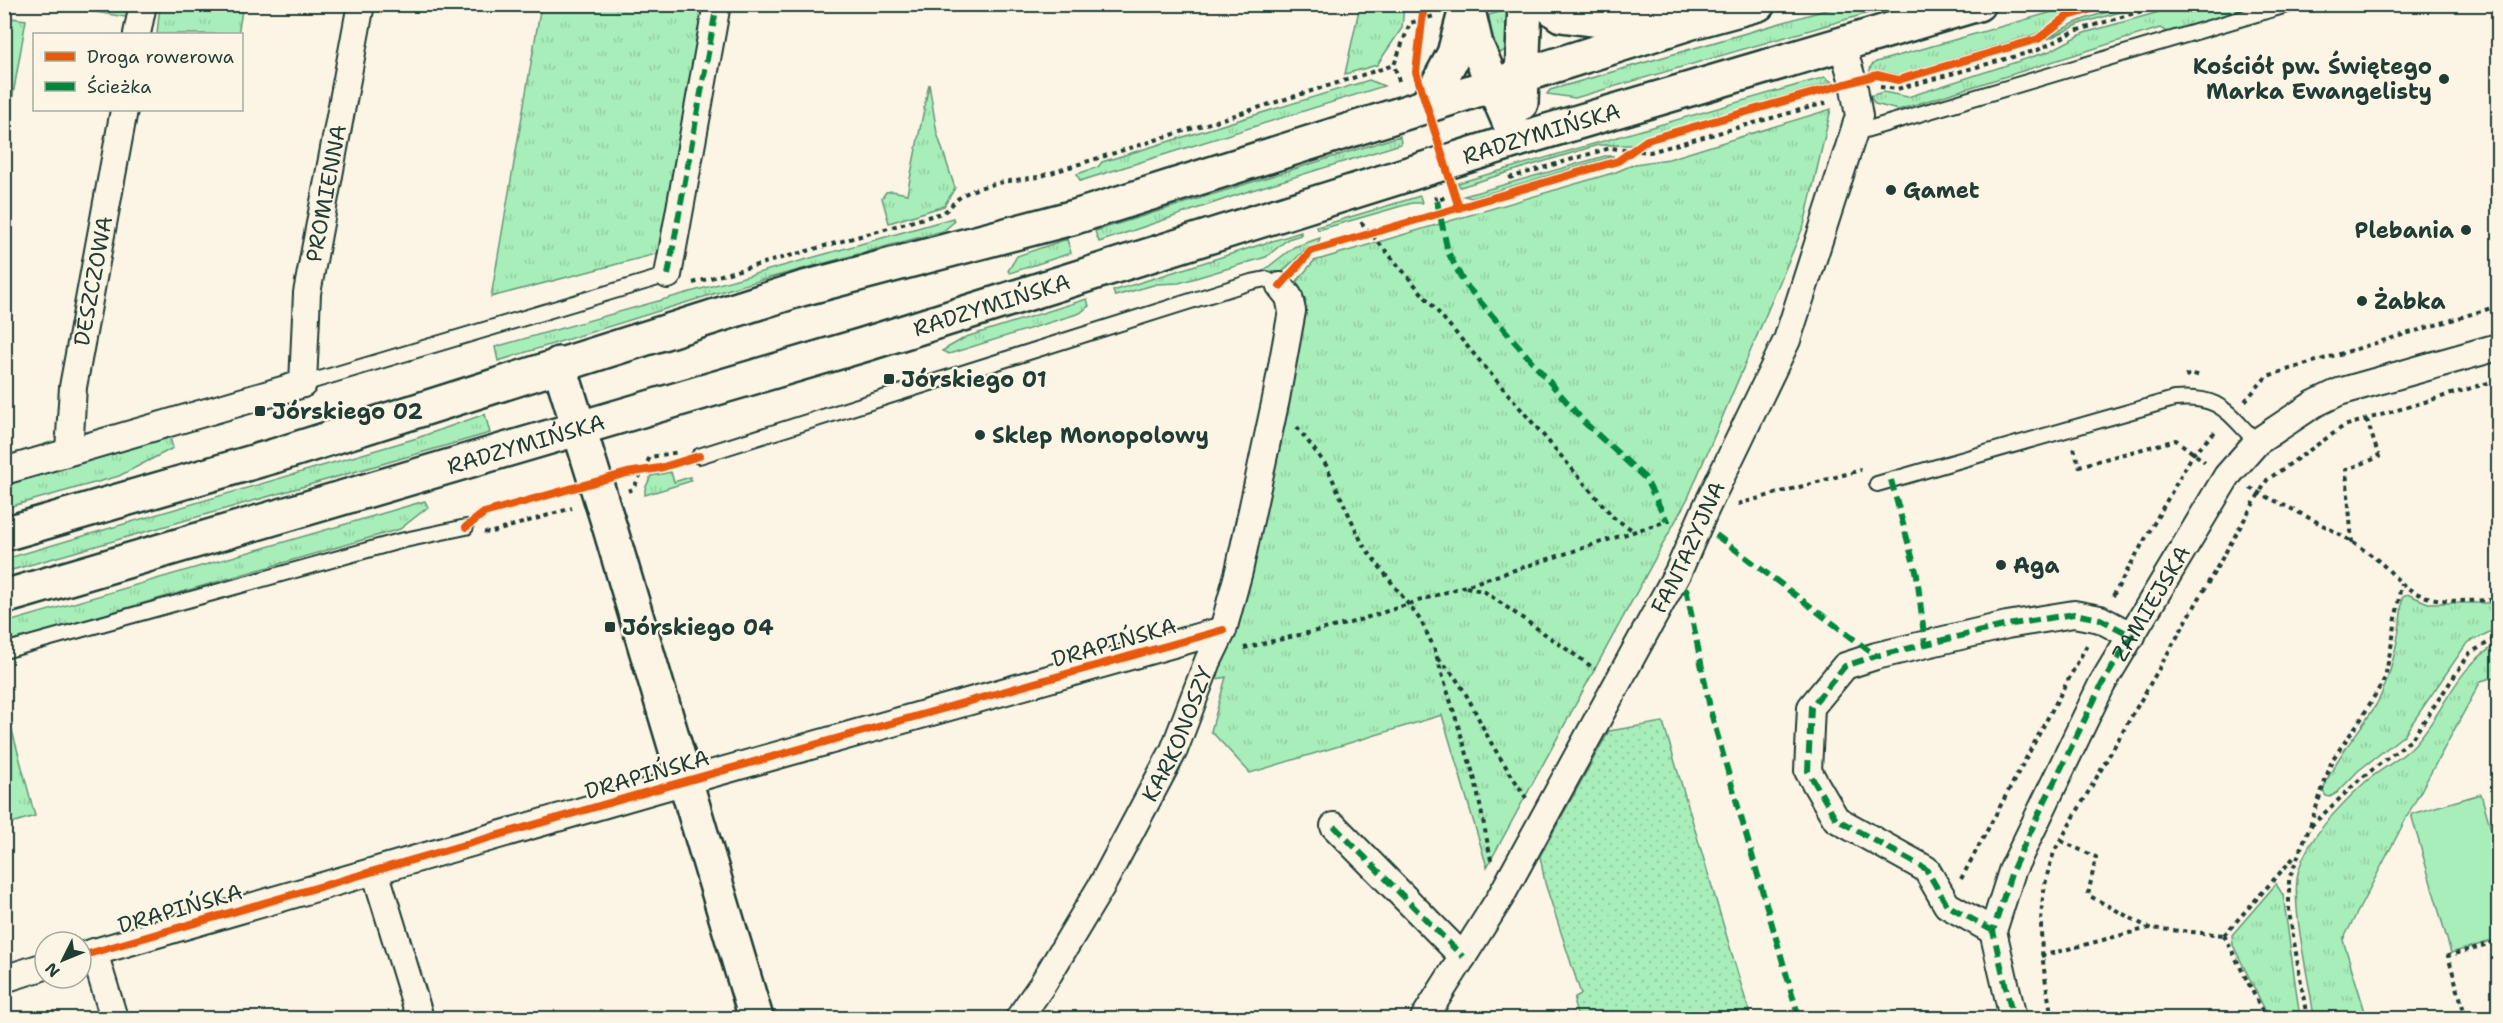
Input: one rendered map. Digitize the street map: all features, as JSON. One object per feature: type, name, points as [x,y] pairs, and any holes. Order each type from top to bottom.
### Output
[{"type":"main road","points":[[1517,140],[1509,81],[1525,4]]},
{"type":"main road","points":[[1547,4],[1561,15],[1599,20],[1692,22]]},
{"type":"main road","points":[[4,534],[274,456],[801,289],[1075,217],[1692,22],[1758,4]]},
{"type":"main road","name":"RADZYMIŃSKA","points":[[4,597],[874,341],[1517,140],[1978,4]]},
{"type":"main road","points":[[1457,8],[1476,45],[1509,81]]},
{"type":"main road","points":[[1427,105],[1454,54],[1457,8]]},
{"type":"main road","points":[[559,364],[756,1018]]},
{"type":"street","points":[[137,33],[143,4]]},
{"type":"street","name":"PROMIENNA","points":[[303,384],[307,293],[361,4]]},
{"type":"street","points":[[678,279],[717,4]]},
{"type":"street","name":"FANTAZYJNA","points":[[1424,1018],[1500,898],[1678,572],[1706,508],[1787,340],[1859,116],[1856,94],[1842,44]]},
{"type":"street","name":"DESZCZOWA","points":[[69,451],[73,387],[124,111]]},
{"type":"street","name":"KARKONOSZY","points":[[1018,1018],[1042,985],[1102,885],[1174,750],[1208,661],[1223,630],[1239,571],[1276,399],[1292,311],[1289,297],[1280,286]]},
{"type":"street","name":"ZAMIEJSKA","points":[[1993,931],[2012,872],[2102,684],[2227,476],[2243,455],[2287,420],[2339,392],[2499,347]]},
{"type":"street","points":[[4,471],[303,384]]},
{"type":"street","points":[[2013,1018],[1993,931],[1947,905],[1926,869],[1836,819],[1808,771],[1811,707],[1845,666],[1876,656],[2007,625],[2074,614],[2100,619],[2132,636]]},
{"type":"street","name":"DRAPIŃSKA","points":[[93,953],[1223,630]]},
{"type":"street","points":[[1334,826],[1462,957]]},
{"type":"street","points":[[375,871],[420,1018]]},
{"type":"street","points":[[93,966],[114,1018]]},
{"type":"street","points":[[4,979],[33,970]]},
{"type":"lane","points":[[1855,133],[2290,4]]},
{"type":"lane","points":[[303,384],[678,279]]},
{"type":"lane","points":[[699,456],[1251,282],[1266,279],[1280,286]]},
{"type":"lane","points":[[1877,484],[2174,399],[2196,397],[2217,403],[2257,442]]},
{"type":"lane","points":[[4,651],[400,541],[466,527]]},
{"type":"path","points":[[1499,180],[1610,148],[1650,152],[1879,86],[1897,89],[2038,50],[2074,31],[2165,4]]},
{"type":"path","points":[[1399,81],[1394,65],[1410,23],[1423,16],[1457,8]]},
{"type":"path","points":[[1421,30],[1423,16]]},
{"type":"path","points":[[1898,80],[1963,61]]},
{"type":"path","points":[[678,279],[942,213],[951,208],[959,197],[977,190],[1004,182],[1038,177],[1394,65]]},
{"type":"path","points":[[1618,161],[1647,140]]},
{"type":"path","points":[[1437,201],[1456,197]]},
{"type":"path","points":[[1361,222],[1614,518],[1634,531]]},
{"type":"path","points":[[1359,237],[1380,231]]},
{"type":"path","points":[[2052,1018],[2041,956],[2039,928],[2045,876],[2061,841],[2267,480],[2344,426],[2499,380]]},
{"type":"path","points":[[1276,399],[1326,465],[1363,545],[1421,621],[1437,657],[1476,780],[1483,830],[1500,898]]},
{"type":"path","points":[[2352,543],[2346,470],[2379,457],[2367,420]]},
{"type":"path","points":[[2067,429],[2079,465],[2176,440],[2193,454]]},
{"type":"path","points":[[597,494],[633,489],[650,457],[686,451],[699,456]]},
{"type":"path","points":[[466,527],[489,533],[597,494],[643,470],[653,470]]},
{"type":"path","points":[[2259,493],[2376,558],[2401,583],[2419,595],[2438,600],[2499,600]]},
{"type":"path","points":[[1243,648],[1350,623],[1706,508]]},
{"type":"path","points":[[2307,1018],[2289,912],[2289,879],[2332,760],[2361,719],[2385,678],[2401,583]]},
{"type":"path","points":[[1464,586],[1485,592],[1598,672]]},
{"type":"path","points":[[2309,828],[2359,780],[2411,740],[2470,653],[2499,637]]},
{"type":"path","points":[[1437,657],[1455,675],[1465,690],[1489,739],[1527,800]]},
{"type":"path","points":[[2061,841],[2096,857],[2088,895],[2149,928]]},
{"type":"path","points":[[2224,935],[2298,854]]},
{"type":"path","points":[[2041,956],[2149,928],[2224,935]]},
{"type":"path","points":[[2224,935],[2266,1018]]},
{"type":"path","points":[[2466,1018],[2448,956],[2499,941]]},
{"type":"green space","points":[[1846,4],[1896,5],[1575,98],[1547,94],[1550,90]]},
{"type":"green space","points":[[2135,4],[2145,5],[2082,23],[2048,39],[2068,26]]},
{"type":"green space","points":[[53,5],[133,5],[131,18]]},
{"type":"green space","points":[[160,5],[243,5],[238,33],[157,33]]},
{"type":"green space","points":[[541,5],[708,5],[660,253],[491,297]]},
{"type":"green space","points":[[1360,5],[1404,5],[1402,28],[1377,65],[1345,74]]},
{"type":"green space","points":[[2077,5],[2099,5],[2064,15],[2036,34],[1899,75],[1879,71],[1869,74],[1871,66],[1876,62]]},
{"type":"green space","points":[[2184,5],[2270,5],[2171,34],[2160,28],[1898,110],[1875,104],[1870,96],[1883,92],[1908,97],[2050,51],[2084,33]]},
{"type":"green space","points":[[1509,9],[1508,48],[1499,54],[1491,39],[1489,15]]},
{"type":"green space","points":[[4,17],[26,20],[7,130],[4,129]]},
{"type":"green space","points":[[1825,77],[1832,82],[1641,139],[1632,145],[1598,145],[1460,187],[1458,183]]},
{"type":"green space","points":[[1369,80],[1384,86],[1080,181],[1077,174],[1098,167],[1102,162]]},
{"type":"green space","points":[[929,84],[937,133],[955,188],[944,206],[889,223],[882,198],[886,192],[892,191],[907,194]]},
{"type":"green space","points":[[1831,109],[1804,225],[1688,498],[1487,867],[1442,715],[1250,773],[1211,731],[1226,677],[1217,679],[1306,301],[1297,281],[1314,261],[1616,172],[1635,164],[1669,159]]},
{"type":"green space","points":[[1400,136],[1401,144],[1249,191],[1099,242],[1095,231]]},
{"type":"green space","points":[[1605,156],[1614,156],[1472,198],[1464,196]]},
{"type":"green space","points":[[1420,196],[1422,203],[1412,203],[1318,230],[1317,227]]},
{"type":"green space","points":[[953,218],[954,222],[943,231],[736,287],[498,361],[495,347]]},
{"type":"green space","points":[[1301,232],[1301,235],[1288,239],[1266,257],[1179,283],[1157,284],[1115,296],[1113,291]]},
{"type":"green space","points":[[1320,238],[1318,244],[1307,248],[1282,272],[1263,271],[1294,247]]},
{"type":"green space","points":[[1067,239],[1071,253],[1010,273],[1008,271],[1017,256]]},
{"type":"green space","points":[[1087,299],[1089,306],[1080,313],[949,354],[942,351],[966,337]]},
{"type":"green space","points":[[485,414],[490,433],[5,572],[5,559],[417,438]]},
{"type":"green space","points":[[169,434],[173,448],[119,476],[5,508],[5,481]]},
{"type":"green space","points":[[671,472],[674,482],[690,477],[691,481],[645,495],[645,489],[651,476]]},
{"type":"green space","points":[[425,501],[428,507],[400,529],[5,643],[5,623]]},
{"type":"green space","points":[[2407,594],[2428,603],[2498,603],[2498,628],[2467,643],[2404,735],[2358,771],[2337,793],[2330,797],[2326,796],[2323,791],[2333,768],[2382,694],[2395,653],[2402,598]]},
{"type":"green space","points":[[2498,644],[2498,676],[2481,681],[2343,940],[2367,1018],[2314,1018],[2298,921],[2297,884],[2303,857],[2317,835],[2352,795],[2367,780],[2415,744],[2461,677],[2483,654]]},
{"type":"green space","points":[[5,704],[35,816],[4,825]]},
{"type":"green space","points":[[1663,722],[1751,1018],[1578,1018],[1574,1004],[1575,997],[1581,994],[1545,883],[1540,856],[1609,731]]},
{"type":"green space","points":[[2481,794],[2498,854],[2498,939],[2451,953],[2411,814]]},
{"type":"green space","points":[[2276,884],[2283,895],[2300,1018],[2269,1018],[2233,945],[2232,935]]},
{"type":"marked path","points":[[668,275],[717,4]]},
{"type":"marked path","points":[[1437,201],[1448,252],[1464,283],[1585,423],[1645,478],[1667,521]]},
{"type":"marked path","points":[[1891,480],[1917,575],[1925,644]]},
{"type":"marked path","points":[[1716,535],[1876,656]]},
{"type":"marked path","points":[[1686,588],[1711,713],[1799,1018]]},
{"type":"marked path","points":[[1993,931],[1947,905],[1926,869],[1836,819],[1808,771],[1811,707],[1845,666],[1876,656],[2007,625],[2074,614],[2100,619],[2132,636],[2102,684],[2041,809],[2012,871],[1993,931],[2013,1018]]},
{"type":"marked path","points":[[1334,826],[1463,957]]},
{"type":"cycle path","points":[[1424,4],[1416,72],[1459,208]]},
{"type":"cycle path","points":[[1280,286],[1311,251],[1618,161],[1647,140],[1877,75],[1898,80],[2038,39],[2068,16],[2109,4]]},
{"type":"cycle path","points":[[466,527],[484,513],[627,473],[660,468],[699,456]]},
{"type":"cycle path","points":[[93,953],[654,790],[1223,630]]},
{"type":"place","name":"Kościół pw. Świętego Marka Ewangelisty","points":[[2444,79]]},
{"type":"place","name":"Gamet","points":[[1891,190]]},
{"type":"place","name":"Plebania","points":[[2466,230]]},
{"type":"place","name":"Żabka","points":[[2362,301]]},
{"type":"place","name":"Jórskiego 01","points":[[889,379]]},
{"type":"place","name":"Jórskiego 02","points":[[260,411]]},
{"type":"place","name":"Sklep Monopolowy","points":[[980,435]]},
{"type":"place","name":"Aga","points":[[2001,565]]},
{"type":"place","name":"Jórskiego 04","points":[[610,627]]}]
